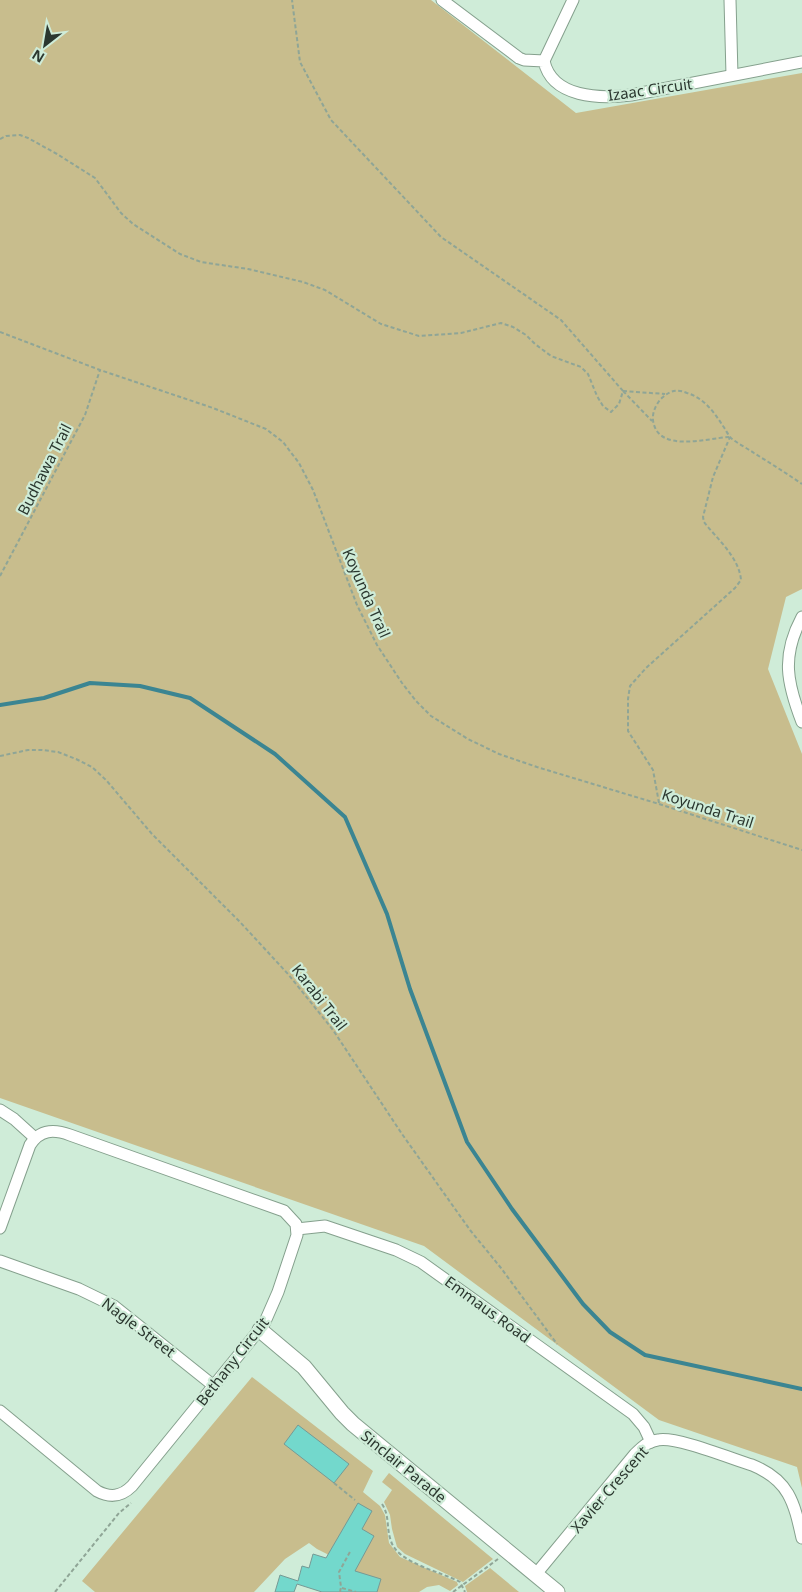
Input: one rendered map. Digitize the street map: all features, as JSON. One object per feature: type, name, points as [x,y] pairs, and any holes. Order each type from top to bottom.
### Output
[{"type":"street","points":[[442,0],[519,58],[544,61],[549,46],[573,0]]},
{"type":"street","points":[[730,0],[732,75]]},
{"type":"street","name":"Izaac Circuit","points":[[544,61],[550,76],[561,86],[596,96],[631,95],[802,62]]},
{"type":"street","points":[[802,617],[790,650],[788,668],[789,684],[802,722]]},
{"type":"street","points":[[0,1110],[9,1115],[35,1138]]},
{"type":"street","points":[[0,1228],[28,1150],[35,1138],[48,1131],[70,1134],[284,1211],[293,1219],[298,1228]]},
{"type":"street","name":"Emmaus Road","points":[[298,1228],[325,1226],[396,1250],[421,1262],[633,1414],[644,1427],[651,1442]]},
{"type":"street","name":"Bethany Circuit","points":[[0,1411],[97,1491],[107,1495],[118,1495],[132,1486],[260,1330],[273,1306],[296,1241],[298,1228]]},
{"type":"street","name":"Nagle Street","points":[[0,1261],[79,1289],[114,1306],[214,1386]]},
{"type":"street","name":"Sinclair Parade","points":[[260,1330],[304,1367],[353,1424],[557,1592]]},
{"type":"street","name":"Xavier Crescent","points":[[536,1574],[635,1454],[651,1442],[659,1439],[676,1441],[764,1470],[782,1484],[789,1494],[795,1505],[802,1538]]},
{"type":"path","points":[[292,0],[300,62],[331,120],[441,237],[561,320],[653,422],[658,434],[668,440],[686,443],[714,438],[730,438]]},
{"type":"path","points":[[0,139],[6,136],[20,135],[28,138],[95,178],[133,224],[180,254],[201,262],[248,269],[303,282],[325,290],[381,324],[419,336],[461,332],[501,324],[526,335],[551,356],[581,368],[588,374],[603,406],[611,412],[619,404],[623,390]]},
{"type":"path","name":"Koyunda Trail","points":[[0,332],[100,370],[213,408],[266,429],[283,442],[299,463],[313,490],[357,606],[377,645],[402,683],[431,716],[468,739],[499,754],[802,850]]},
{"type":"path","name":"Budhawa Trail","points":[[0,576],[85,414],[100,370]]},
{"type":"path","points":[[623,390],[666,394]]},
{"type":"path","points":[[653,422],[654,412],[661,398],[670,391],[682,391],[694,395],[705,402],[730,438],[802,484]]},
{"type":"path","points":[[659,804],[653,770],[628,731],[630,686],[646,668],[735,588],[741,580],[734,559],[704,522],[703,517],[714,477],[730,438]]},
{"type":"path","name":"Karabi Trail","points":[[0,756],[28,750],[58,752],[92,767],[106,780],[152,834],[240,922],[294,980],[333,1030],[402,1134],[470,1230],[501,1268],[557,1344]]},
{"type":"path","points":[[334,1483],[355,1500]]},
{"type":"path","points":[[55,1592],[119,1514],[135,1498]]},
{"type":"path","points":[[382,1504],[387,1515],[390,1542],[395,1549],[407,1559],[456,1579],[463,1585],[465,1592]]},
{"type":"path","points":[[340,1592],[339,1572],[351,1550]]},
{"type":"path","points":[[453,1592],[498,1559],[503,1564]]},
{"type":"path","points":[[341,1587],[356,1592]]},
{"type":"shaded area","points":[[0,0],[431,0],[576,113],[802,73],[802,589],[786,597],[768,669],[802,754],[802,1488],[797,1467],[659,1420],[424,1246],[0,1098]]},
{"type":"shaded area","points":[[252,1377],[373,1471],[363,1492],[380,1506],[385,1515],[389,1543],[400,1557],[457,1582],[458,1585],[450,1591],[439,1585],[427,1587],[419,1592],[372,1592],[327,1554],[309,1543],[285,1559],[254,1592],[95,1592],[82,1581]]},
{"type":"shaded area","points":[[389,1473],[493,1559],[463,1582],[405,1554],[397,1547],[390,1515],[384,1502],[392,1490],[382,1482]]},
{"type":"shaded area","points":[[490,1568],[519,1592],[467,1592],[465,1586]]},
{"type":"building","points":[[298,1425],[349,1464],[334,1483],[284,1444]]},
{"type":"building","points":[[358,1503],[372,1511],[362,1529],[374,1536],[355,1571],[381,1579],[377,1592],[322,1592],[297,1584],[294,1592],[275,1592],[280,1575],[298,1581],[302,1566],[309,1568],[313,1554],[326,1558]]},
{"type":"waterway","points":[[0,705],[44,698],[90,683],[140,686],[190,698],[275,754],[345,817],[387,914],[410,989],[467,1142],[512,1209],[583,1304],[610,1332],[645,1355],[802,1389]]}]
